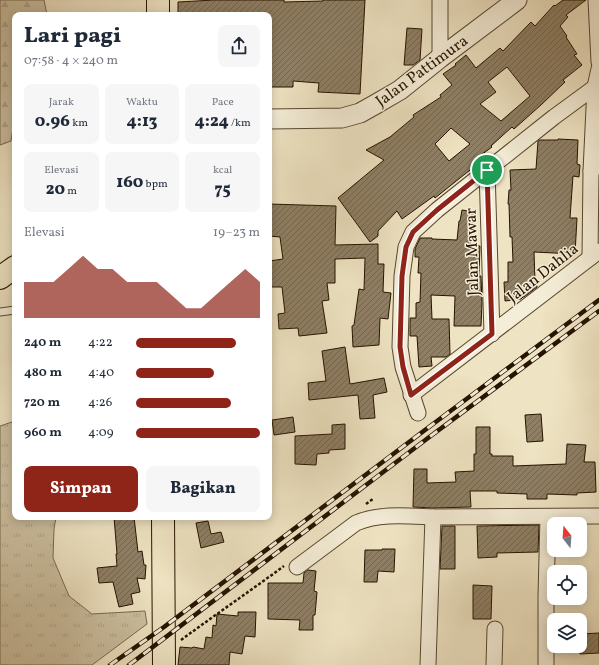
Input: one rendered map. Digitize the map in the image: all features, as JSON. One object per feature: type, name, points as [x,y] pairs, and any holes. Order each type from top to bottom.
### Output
[{"type":"main road","points":[[158,0],[158,12]]},
{"type":"main road","points":[[0,278],[12,269]]},
{"type":"main road","points":[[163,520],[164,659]]},
{"type":"street","points":[[440,0],[440,58]]},
{"type":"street","name":"Jalan Pattimura","points":[[272,119],[342,118],[360,113],[400,90],[517,0]]},
{"type":"street","points":[[596,0],[599,62]]},
{"type":"street","points":[[594,254],[595,87],[599,69]]},
{"type":"street","points":[[418,413],[403,367],[400,347],[402,276],[406,247],[413,232],[437,210],[487,170],[595,87]]},
{"type":"street","name":"Jalan Mawar","points":[[487,170],[492,334]]},
{"type":"street","name":"Jalan Dahlia","points":[[411,395],[594,254]]},
{"type":"street","points":[[548,517],[599,516]]},
{"type":"street","points":[[292,565],[356,523],[376,517],[547,517]]},
{"type":"street","points":[[428,665],[433,517]]},
{"type":"street","points":[[546,665],[547,556]]},
{"type":"street","points":[[494,665],[495,629]]},
{"type":"lane","points":[[0,312],[12,310]]},
{"type":"path","points":[[361,508],[373,498]]},
{"type":"path","points":[[164,659],[212,616],[292,565]]},
{"type":"green space","points":[[0,0],[44,0],[46,12],[12,12],[12,134],[11,141],[0,145]]},
{"type":"green space","points":[[12,422],[12,520],[56,520],[53,558],[69,596],[92,614],[145,611],[147,624],[92,665],[0,665],[0,426]]},
{"type":"building","points":[[214,0],[284,0],[284,2],[365,0],[360,94],[318,92],[319,83],[293,81],[293,87],[272,87],[272,12],[178,12],[178,2]]},
{"type":"building","points":[[563,0],[586,0],[566,15],[568,17],[560,26],[577,54],[574,55],[582,65],[563,80],[565,82],[514,129],[512,127],[491,146],[492,147],[477,158],[480,162],[435,198],[434,196],[402,219],[397,211],[378,231],[378,236],[370,242],[338,198],[384,160],[366,150],[390,137],[414,117],[413,115],[441,97],[440,95],[452,85],[443,74],[456,65],[455,64],[466,55],[476,68],[500,48],[503,51],[531,22],[535,26],[554,5],[555,6]],"holes":[[[507,67],[530,96],[501,121],[480,104],[496,92],[488,82]],[[451,128],[470,144],[449,161],[435,144]]]},
{"type":"building","points":[[407,28],[422,29],[420,60],[413,65],[404,65]]},
{"type":"building","points":[[558,139],[578,140],[577,164],[580,165],[579,177],[573,176],[570,218],[577,218],[575,254],[534,252],[535,281],[537,287],[521,299],[505,301],[504,282],[508,282],[508,262],[513,262],[508,204],[509,190],[511,190],[510,170],[536,169],[538,141]]},
{"type":"building","points":[[272,204],[336,206],[335,245],[378,244],[378,264],[384,264],[383,292],[391,293],[388,319],[380,318],[379,345],[353,347],[352,326],[354,325],[359,289],[364,290],[365,258],[335,259],[335,283],[327,283],[329,300],[322,301],[327,333],[299,336],[298,328],[279,329],[278,314],[285,313],[282,287],[272,287],[272,261],[283,259],[280,237],[272,236]]},
{"type":"building","points":[[462,210],[474,212],[470,245],[480,246],[479,276],[481,276],[481,326],[454,326],[455,296],[431,295],[432,319],[449,319],[450,354],[446,357],[431,357],[432,366],[419,367],[417,336],[410,336],[410,318],[416,318],[416,303],[420,302],[421,273],[418,273],[419,257],[415,257],[415,249],[420,238],[457,240]]},
{"type":"building","points":[[345,347],[350,384],[384,378],[387,392],[373,395],[375,418],[360,419],[358,395],[309,400],[308,383],[326,381],[322,351]]},
{"type":"building","points":[[541,414],[543,441],[527,442],[525,415]]},
{"type":"building","points":[[293,417],[295,432],[274,435],[272,420]]},
{"type":"building","points":[[345,424],[345,449],[329,450],[329,453],[317,454],[316,465],[295,464],[295,436],[332,434],[332,425]]},
{"type":"building","points":[[476,427],[490,427],[490,454],[492,454],[492,456],[513,456],[513,466],[566,464],[567,444],[586,445],[584,462],[595,462],[596,492],[577,493],[577,495],[547,494],[547,499],[527,499],[527,494],[497,493],[497,491],[470,491],[471,507],[413,507],[414,469],[427,469],[427,483],[456,482],[455,472],[474,471],[474,454],[476,454]]},
{"type":"building","points":[[114,520],[134,520],[138,552],[142,551],[144,565],[146,565],[145,579],[137,578],[140,592],[131,594],[133,604],[119,607],[113,582],[99,583],[97,568],[117,566]]},
{"type":"building","points":[[208,521],[211,534],[221,532],[224,542],[201,548],[196,523]]},
{"type":"building","points":[[539,525],[538,552],[497,553],[497,557],[478,558],[477,526]]},
{"type":"building","points":[[442,526],[455,526],[455,569],[440,569]]},
{"type":"building","points":[[395,549],[394,572],[378,571],[377,582],[364,582],[365,550]]},
{"type":"building","points":[[308,570],[316,571],[314,591],[317,592],[315,615],[313,615],[313,630],[299,630],[300,620],[268,619],[268,583],[303,583],[304,573]]},
{"type":"building","points":[[473,585],[492,586],[491,619],[473,619]]},
{"type":"building","points":[[238,612],[256,612],[255,637],[245,636],[242,654],[230,652],[229,665],[178,665],[180,647],[204,649],[206,637],[212,638],[213,625],[216,626],[217,614],[238,616]]},
{"type":"building","points":[[599,633],[599,653],[580,654],[587,653],[587,634]]},
{"type":"railway","points":[[110,665],[164,627],[599,300]]},
{"type":"railway","points":[[129,665],[428,438],[599,311]]},
{"type":"route","points":[[487,170],[492,334],[411,395],[403,367],[400,347],[402,276],[406,247],[413,232],[437,210],[487,170]]}]
